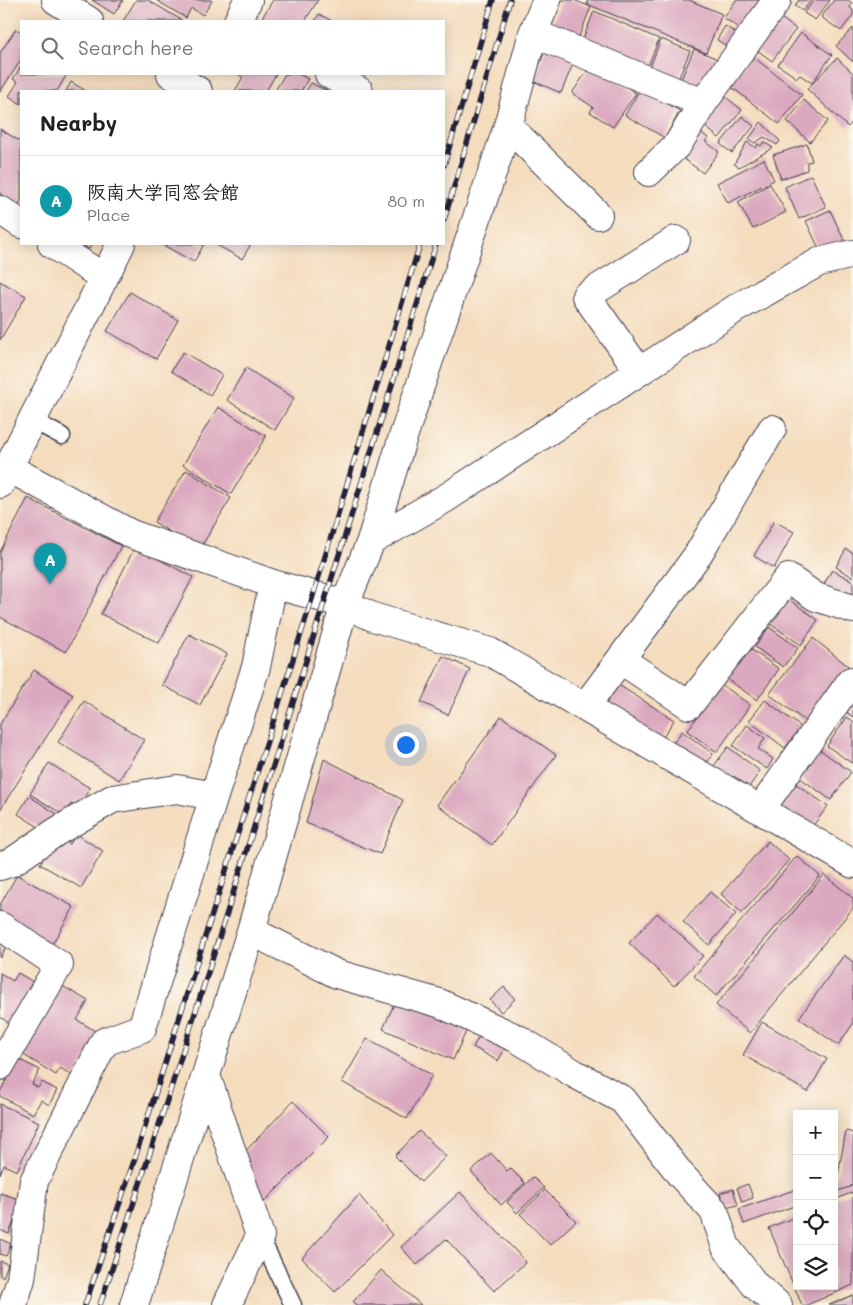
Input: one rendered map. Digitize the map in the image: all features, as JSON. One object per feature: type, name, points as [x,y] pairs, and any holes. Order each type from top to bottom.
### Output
[{"type":"street","points":[[56,0],[87,20]]},
{"type":"street","points":[[134,1305],[251,931],[345,604],[371,541],[508,126],[534,33],[547,0]]},
{"type":"street","points":[[649,172],[678,144],[703,103],[777,0]]},
{"type":"street","points":[[534,33],[703,103]]},
{"type":"street","points":[[173,75],[197,90]]},
{"type":"street","points":[[200,90],[209,75]]},
{"type":"street","points":[[331,75],[357,90]]},
{"type":"street","points":[[508,126],[598,215]]},
{"type":"street","points":[[0,210],[20,223]]},
{"type":"street","points":[[638,371],[586,296],[676,240]]},
{"type":"street","points":[[54,245],[103,277]]},
{"type":"street","points":[[120,245],[4,477],[131,534],[273,584],[345,604],[373,617],[490,652],[853,864]]},
{"type":"street","points":[[371,541],[446,498],[738,307],[819,262],[853,254]]},
{"type":"street","points":[[585,707],[697,556],[772,429]]},
{"type":"street","points":[[621,660],[689,705],[788,578],[816,597],[853,610]]},
{"type":"street","points":[[13,1305],[21,1279],[34,1181],[104,1042],[142,1028],[256,667],[273,584]]},
{"type":"street","points":[[760,810],[851,680]]},
{"type":"street","points":[[0,866],[12,862],[56,832],[112,799],[177,789],[214,796]]},
{"type":"street","points":[[0,926],[59,964],[0,1066]]},
{"type":"street","points":[[251,931],[337,974],[439,1003],[518,1039],[575,1074],[623,1100],[680,1174],[714,1212],[726,1247],[756,1285],[778,1305]]},
{"type":"street","points":[[206,1075],[260,1236],[227,1305]]},
{"type":"lane","points":[[32,420],[62,436]]},
{"type":"lane","points":[[260,1236],[293,1305]]},
{"type":"building","points":[[92,0],[123,0],[114,14]]},
{"type":"building","points":[[136,0],[148,0],[181,20],[124,20]]},
{"type":"building","points":[[156,0],[212,1],[203,15],[191,8],[186,18]]},
{"type":"building","points":[[273,0],[318,0],[306,20],[261,20]]},
{"type":"building","points":[[562,0],[574,0],[591,7],[578,39],[551,28]]},
{"type":"building","points":[[588,0],[689,0],[722,14],[706,53],[587,4]]},
{"type":"building","points":[[736,0],[768,0],[747,33],[724,18]]},
{"type":"building","points":[[799,0],[811,0],[803,11],[795,6]]},
{"type":"building","points":[[814,0],[830,0],[815,20],[804,13]]},
{"type":"building","points":[[834,0],[848,0],[852,3],[850,8],[853,10],[853,15],[841,31],[821,17]]},
{"type":"building","points":[[594,11],[659,39],[647,69],[582,42]]},
{"type":"building","points":[[319,14],[330,20],[316,20]]},
{"type":"building","points":[[781,18],[796,29],[772,61],[757,50]]},
{"type":"building","points":[[725,26],[741,36],[733,50],[717,40]]},
{"type":"building","points":[[853,28],[853,62],[836,46]]},
{"type":"building","points":[[16,29],[20,31],[20,62],[0,92],[0,53]]},
{"type":"building","points":[[801,33],[832,55],[812,83],[800,75],[797,78],[778,65]]},
{"type":"building","points":[[661,39],[690,51],[677,82],[649,70]]},
{"type":"building","points":[[546,48],[575,59],[561,93],[533,81]]},
{"type":"building","points":[[694,49],[720,60],[705,95],[679,84]]},
{"type":"building","points":[[752,56],[802,95],[779,124],[729,85]]},
{"type":"building","points":[[837,58],[853,73],[853,121],[848,127],[807,89]]},
{"type":"building","points":[[592,64],[636,93],[613,127],[590,112],[593,107],[572,93]]},
{"type":"building","points":[[20,68],[20,75],[66,75],[58,90],[20,90],[20,103],[9,96],[18,82],[13,79]]},
{"type":"building","points":[[240,75],[275,75],[267,90],[236,90],[243,77]]},
{"type":"building","points":[[284,75],[301,75],[308,79],[302,90],[276,90]]},
{"type":"building","points":[[71,82],[84,90],[67,90]]},
{"type":"building","points":[[311,83],[325,90],[307,90]]},
{"type":"building","points":[[640,89],[680,111],[665,138],[625,115]]},
{"type":"building","points":[[721,93],[742,110],[719,138],[698,121]]},
{"type":"building","points":[[804,100],[828,121],[810,142],[787,121]]},
{"type":"building","points":[[742,116],[754,126],[732,153],[720,144]]},
{"type":"building","points":[[761,122],[780,141],[777,145],[764,137],[755,143],[749,139]]},
{"type":"building","points":[[694,127],[708,138],[705,141],[719,152],[703,173],[675,152]]},
{"type":"building","points":[[0,129],[20,141],[19,206],[0,194]]},
{"type":"building","points":[[747,142],[756,148],[758,144],[761,146],[764,142],[773,148],[739,167],[734,164]]},
{"type":"building","points":[[807,144],[812,161],[807,162],[807,170],[781,179],[773,155]]},
{"type":"building","points":[[764,159],[774,180],[728,203],[717,183]]},
{"type":"building","points":[[811,175],[826,207],[799,219],[785,187]]},
{"type":"building","points":[[770,184],[786,212],[753,229],[738,202]]},
{"type":"building","points":[[830,210],[846,244],[822,255],[806,221]]},
{"type":"building","points":[[82,245],[91,245],[89,249]]},
{"type":"building","points":[[163,245],[203,245],[194,262]]},
{"type":"building","points":[[217,245],[250,245],[242,259]]},
{"type":"building","points":[[0,281],[26,296],[0,340]]},
{"type":"building","points":[[130,292],[178,320],[156,359],[107,331]]},
{"type":"building","points":[[183,352],[222,375],[210,395],[171,371]]},
{"type":"building","points":[[246,368],[294,398],[275,430],[227,400]]},
{"type":"building","points":[[218,407],[266,436],[231,494],[183,465]]},
{"type":"building","points":[[186,470],[231,498],[199,550],[154,522]]},
{"type":"building","points":[[28,498],[121,546],[66,652],[0,617],[0,552]]},
{"type":"building","points":[[774,521],[794,532],[774,568],[754,556]]},
{"type":"building","points":[[135,547],[193,577],[159,643],[101,614]]},
{"type":"building","points":[[846,549],[853,553],[853,577],[836,567]]},
{"type":"building","points":[[832,570],[853,581],[853,602],[823,586]]},
{"type":"building","points":[[787,598],[818,620],[801,645],[769,623]]},
{"type":"building","points":[[769,627],[798,648],[783,667],[755,647]]},
{"type":"building","points":[[189,634],[227,654],[200,705],[162,685]]},
{"type":"building","points":[[813,638],[848,666],[805,721],[769,694]]},
{"type":"building","points":[[749,648],[779,669],[757,700],[727,679]]},
{"type":"building","points":[[443,656],[470,669],[448,715],[421,702]]},
{"type":"building","points":[[34,670],[73,695],[0,810],[0,724]]},
{"type":"building","points":[[617,684],[674,720],[662,739],[604,704]]},
{"type":"building","points":[[721,684],[750,705],[717,752],[687,731]]},
{"type":"building","points":[[765,700],[801,727],[785,748],[749,721]]},
{"type":"building","points":[[84,701],[144,740],[119,780],[58,742]]},
{"type":"building","points":[[853,701],[853,717],[846,712]]},
{"type":"building","points":[[501,716],[556,755],[492,845],[437,805]]},
{"type":"building","points":[[847,717],[853,721],[853,764],[827,746]]},
{"type":"building","points":[[747,725],[765,738],[758,749],[773,759],[767,769],[733,746]]},
{"type":"building","points":[[682,731],[713,754],[704,767],[672,745]]},
{"type":"building","points":[[728,747],[760,771],[749,787],[734,776],[729,784],[710,771]]},
{"type":"building","points":[[819,749],[851,772],[831,800],[799,777]]},
{"type":"building","points":[[324,759],[403,800],[380,854],[306,823]]},
{"type":"building","points":[[49,763],[90,788],[83,799],[86,801],[81,809],[71,804],[64,815],[30,794]]},
{"type":"building","points":[[796,784],[828,806],[808,832],[777,809]]},
{"type":"building","points":[[29,796],[60,816],[45,831],[18,814]]},
{"type":"building","points":[[76,834],[103,851],[81,888],[40,864],[57,836],[70,844]]},
{"type":"building","points":[[768,841],[789,860],[742,913],[721,894]]},
{"type":"building","points":[[797,856],[820,876],[716,996],[694,976]]},
{"type":"building","points":[[17,875],[74,907],[51,946],[0,917],[0,905]]},
{"type":"building","points":[[824,875],[853,898],[853,908],[750,1033],[716,1005]]},
{"type":"building","points":[[710,892],[736,914],[709,945],[683,922]]},
{"type":"building","points":[[657,913],[703,956],[674,986],[629,943]]},
{"type":"building","points":[[0,933],[10,939],[0,958]]},
{"type":"building","points":[[844,955],[853,962],[853,1024],[838,1045],[799,1018]]},
{"type":"building","points":[[0,973],[13,981],[18,973],[40,986],[14,1026],[0,1017]]},
{"type":"building","points":[[59,984],[88,1001],[77,1020],[100,1034],[75,1077],[60,1068],[56,1075],[19,1052]]},
{"type":"building","points":[[504,987],[515,999],[501,1012],[490,1000]]},
{"type":"building","points":[[399,993],[469,1025],[453,1060],[383,1029]]},
{"type":"building","points":[[762,1022],[827,1059],[808,1092],[743,1055]]},
{"type":"building","points":[[485,1026],[510,1040],[498,1061],[473,1047]]},
{"type":"building","points":[[367,1039],[432,1075],[407,1119],[342,1082]]},
{"type":"building","points":[[18,1059],[40,1070],[32,1084],[38,1088],[42,1082],[57,1090],[49,1105],[41,1100],[33,1114],[0,1096],[0,1092]]},
{"type":"building","points":[[293,1101],[329,1137],[263,1203],[240,1157]]},
{"type":"building","points":[[0,1104],[39,1122],[17,1171],[4,1165],[0,1174]]},
{"type":"building","points":[[419,1131],[446,1156],[421,1182],[395,1156]]},
{"type":"building","points":[[846,1131],[853,1133],[853,1184],[850,1187],[838,1191],[838,1175]]},
{"type":"building","points":[[491,1153],[507,1171],[510,1168],[525,1183],[501,1205],[471,1171]]},
{"type":"building","points":[[533,1177],[544,1188],[517,1213],[507,1202]]},
{"type":"building","points":[[748,1184],[753,1198],[742,1202],[737,1188]]},
{"type":"building","points":[[733,1189],[738,1205],[725,1208],[720,1193]]},
{"type":"building","points":[[545,1190],[576,1221],[550,1245],[520,1214]]},
{"type":"building","points":[[793,1190],[793,1206],[744,1224],[739,1209]]},
{"type":"building","points":[[460,1192],[526,1262],[494,1291],[446,1239],[417,1265],[401,1247]]},
{"type":"building","points":[[853,1192],[853,1285],[807,1305],[802,1305],[796,1290],[838,1290],[838,1198]]},
{"type":"building","points":[[0,1193],[22,1200],[9,1234],[0,1230]]},
{"type":"building","points":[[359,1195],[392,1235],[335,1292],[302,1258]]},
{"type":"building","points":[[793,1218],[793,1284],[769,1228]]},
{"type":"building","points":[[0,1239],[11,1244],[6,1256],[0,1254]]},
{"type":"building","points":[[0,1261],[8,1264],[3,1277],[0,1276]]},
{"type":"building","points":[[381,1270],[421,1305],[356,1305],[353,1302]]},
{"type":"building","points":[[853,1295],[853,1305],[829,1305],[846,1298]]},
{"type":"railway","points":[[445,162],[493,0]]},
{"type":"railway","points":[[445,217],[510,0]]},
{"type":"railway","points":[[85,1305],[133,1164],[313,596],[420,245]]},
{"type":"railway","points":[[100,1305],[228,908],[436,245]]},
{"type":"place","name":"阪南大学同窓会館","points":[[50,584]]}]
